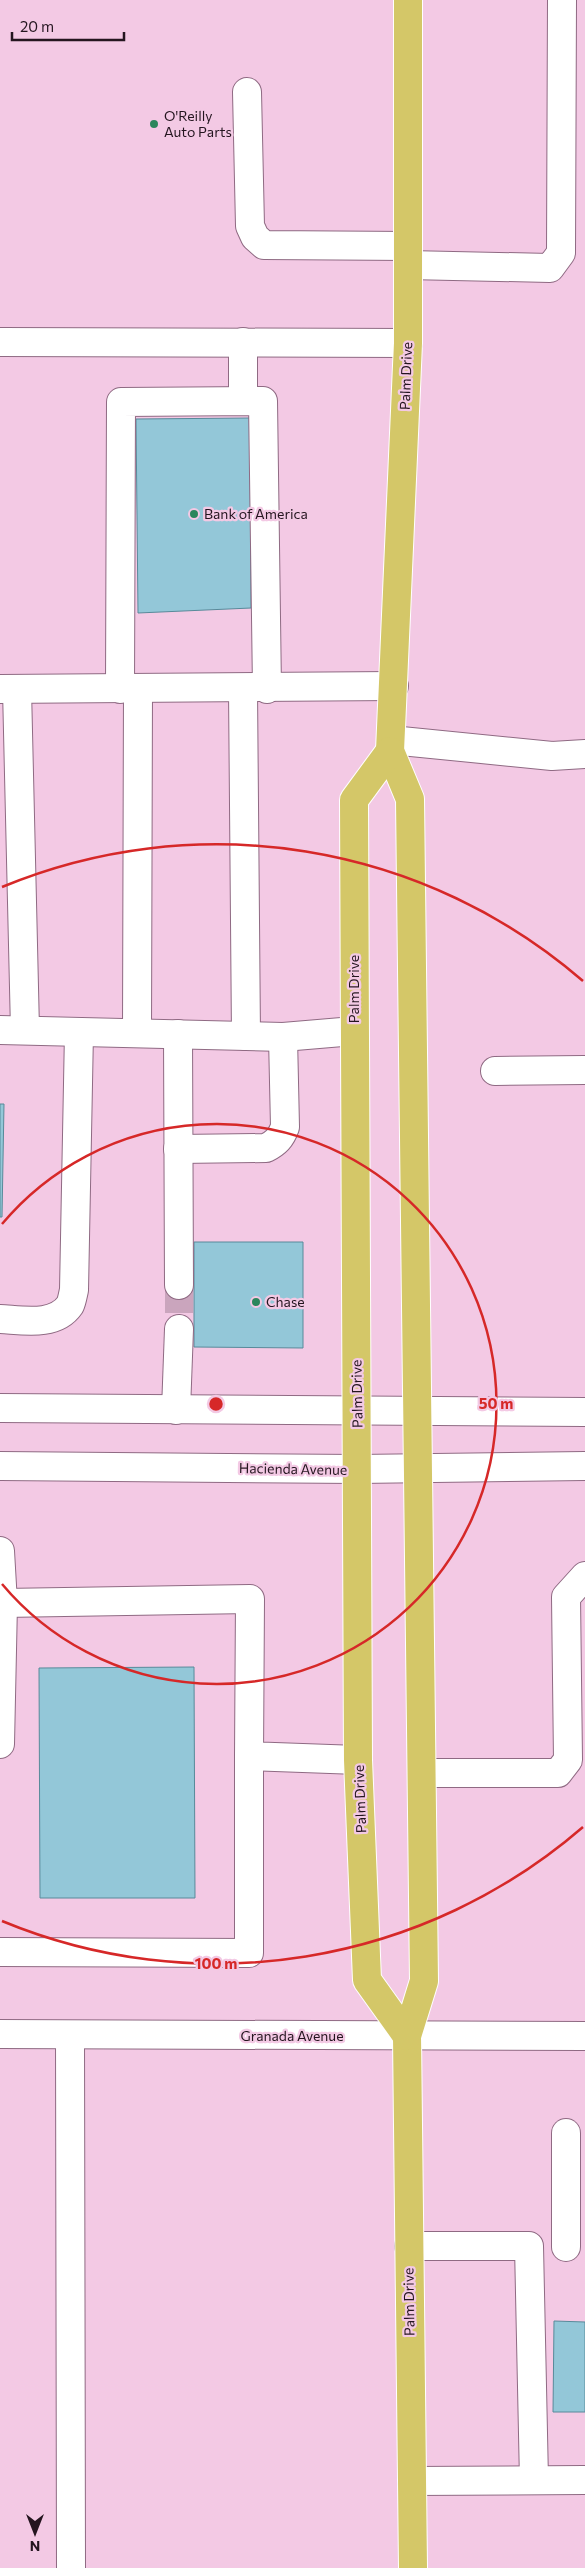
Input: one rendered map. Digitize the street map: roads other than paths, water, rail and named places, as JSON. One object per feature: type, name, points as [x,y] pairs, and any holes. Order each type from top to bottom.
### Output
[{"type":"main road","name":"Palm Drive","points":[[408,0],[408,343],[390,745],[410,799],[419,1469],[424,1981],[407,2036],[413,2568]]},
{"type":"main road","name":"Palm Drive","points":[[390,745],[354,800],[358,1760],[367,1980],[407,2036]]},
{"type":"street","points":[[247,92],[250,226],[255,237],[264,246],[550,268],[562,253],[562,0]]},
{"type":"street","points":[[0,342],[408,343]]},
{"type":"street","points":[[243,342],[243,402]]},
{"type":"street","points":[[137,1033],[121,402],[263,401],[246,1036]]},
{"type":"street","points":[[354,1031],[283,1037],[12,1030],[9,689],[255,689],[394,686]]},
{"type":"street","points":[[390,745],[552,756],[585,754]]},
{"type":"street","points":[[0,1319],[38,1321],[56,1316],[70,1305],[74,1290],[79,1032]]},
{"type":"street","points":[[178,1034],[179,1285]]},
{"type":"street","points":[[178,1149],[266,1148],[282,1137],[285,1128],[283,1037]]},
{"type":"street","points":[[495,1071],[585,1070]]},
{"type":"street","points":[[176,1410],[179,1330]]},
{"type":"street","points":[[0,1408],[585,1412]]},
{"type":"street","name":"Hacienda Avenue","points":[[0,1466],[358,1469],[585,1466]]},
{"type":"street","points":[[0,1551],[3,1603],[0,1744]]},
{"type":"street","points":[[422,1773],[558,1773],[568,1760],[566,1597],[585,1576]]},
{"type":"street","points":[[0,1952],[249,1953],[250,1599],[3,1603]]},
{"type":"street","points":[[249,1756],[358,1760]]},
{"type":"street","name":"Granada Avenue","points":[[0,2034],[585,2036]]},
{"type":"street","points":[[70,2035],[71,2568]]},
{"type":"street","points":[[409,2246],[576,2248],[566,2133]]},
{"type":"street","points":[[529,2246],[534,2480]]},
{"type":"street","points":[[412,2481],[585,2480]]},
{"type":"tunnel","points":[[179,1285],[179,1329]]},
{"type":"place","name":"O'Reilly Auto Parts","points":[[154,124]]},
{"type":"place","name":"Bank of America","points":[[194,514]]},
{"type":"place","name":"Chase","points":[[256,1302]]}]
